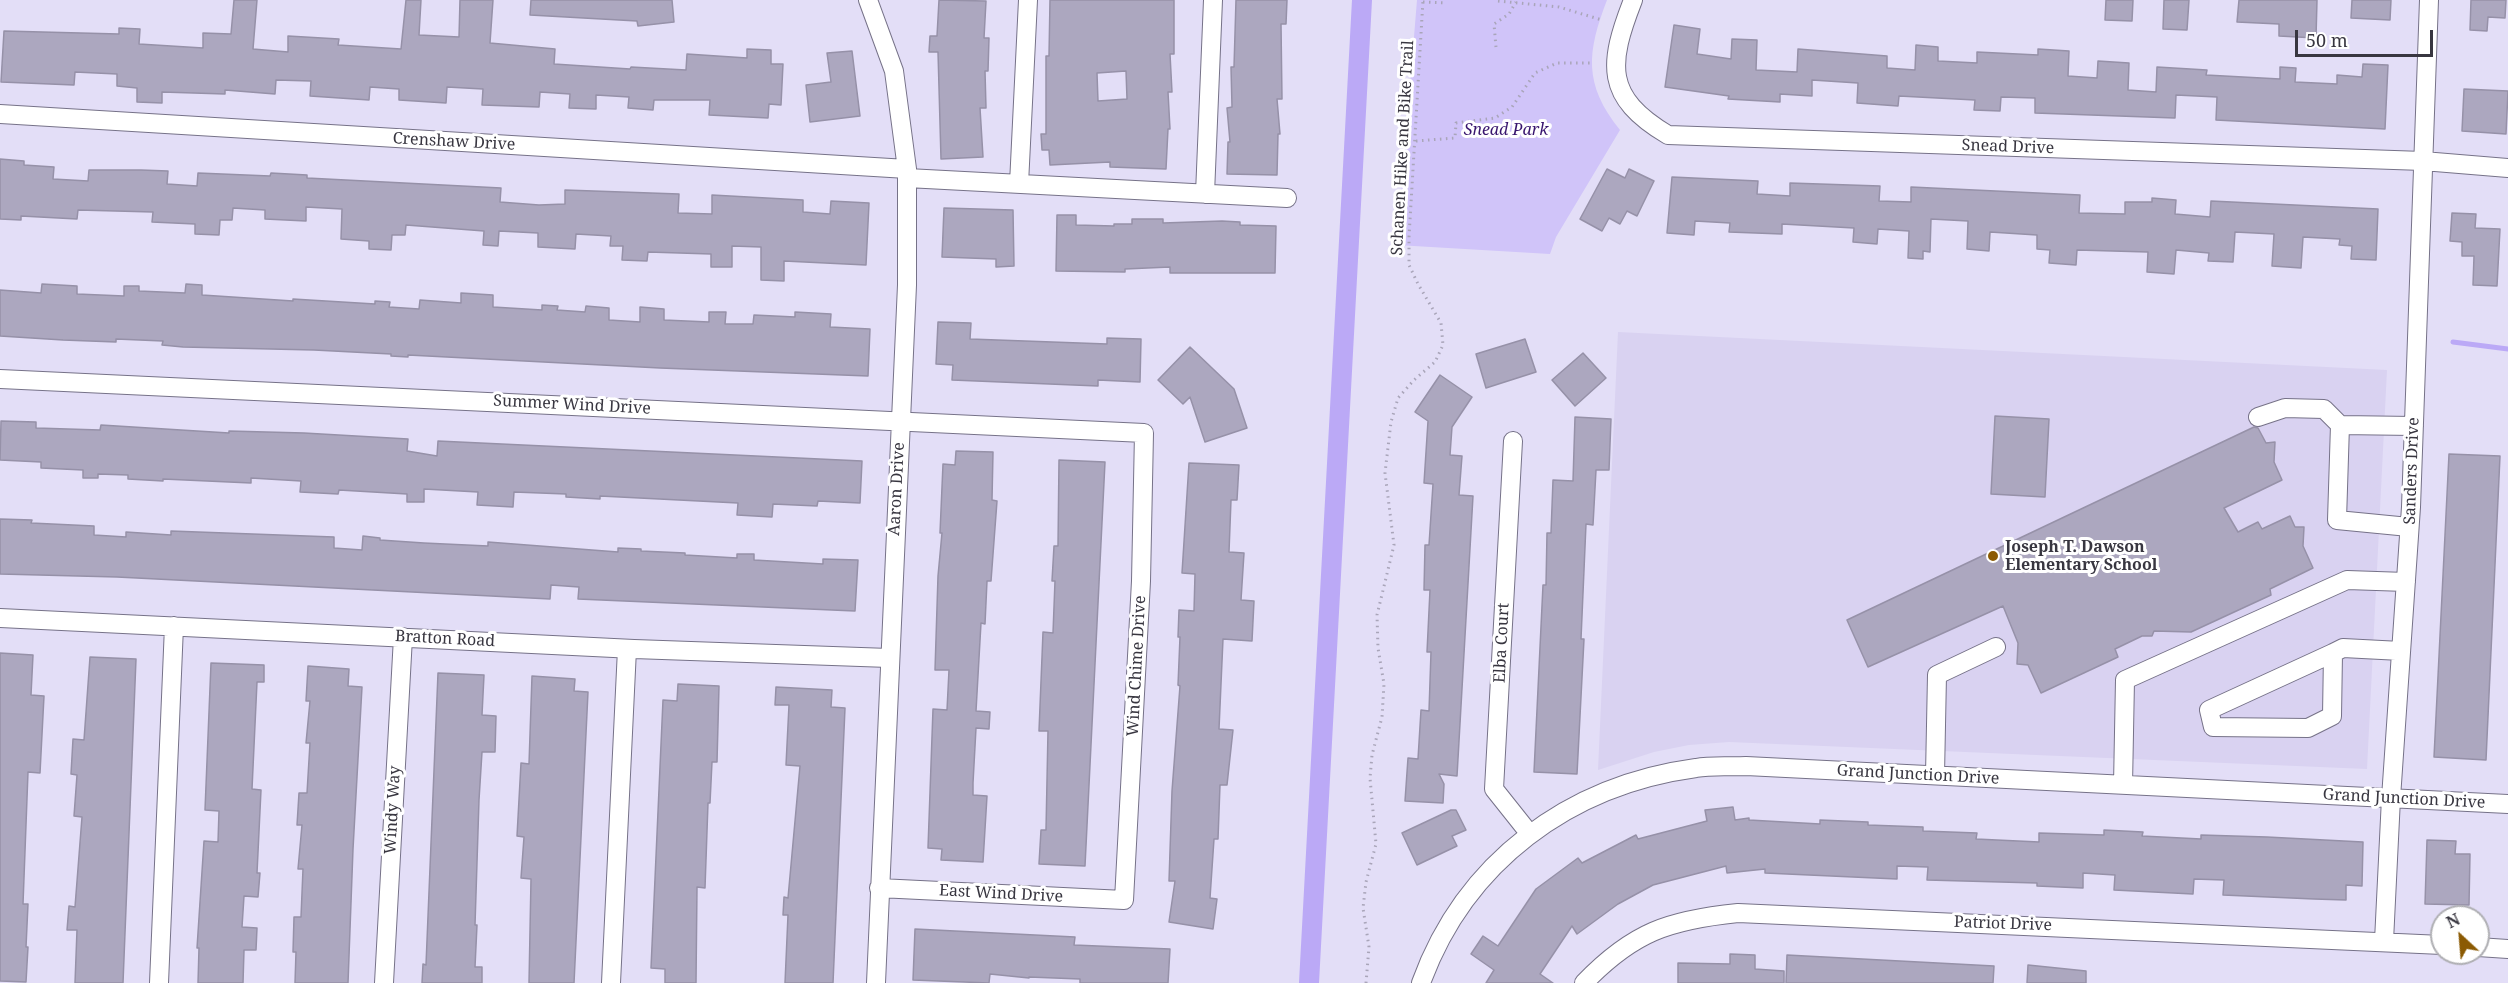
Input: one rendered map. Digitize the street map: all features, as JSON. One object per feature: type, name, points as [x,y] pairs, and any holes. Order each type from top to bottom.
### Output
[{"type":"street","name":"Aaron Drive","points":[[868,0],[894,71],[907,174],[907,285],[876,983]]},
{"type":"street","points":[[1019,184],[1028,0]]},
{"type":"street","points":[[1205,194],[1213,0]]},
{"type":"street","name":"Snead Drive","points":[[1633,0],[1623,24],[1615,59],[1618,85],[1628,105],[1645,121],[1668,135],[2423,161],[2508,168]]},
{"type":"street","name":"Sanders Drive","points":[[2384,941],[2414,426],[2429,0]]},
{"type":"street","name":"Crenshaw Drive","points":[[0,114],[907,174],[1019,184],[1287,198]]},
{"type":"street","name":"Summer Wind Drive","points":[[0,380],[396,396],[1144,433]]},
{"type":"street","points":[[2258,417],[2285,408],[2324,409],[2340,425],[2414,426]]},
{"type":"street","points":[[2340,425],[2337,520],[2409,528]]},
{"type":"street","name":"Wind Chime Drive","points":[[1124,900],[1140,592],[1144,433]]},
{"type":"street","name":"Elba Court","points":[[1513,441],[1494,789],[1529,833]]},
{"type":"street","points":[[2123,784],[2125,680],[2347,580],[2406,582]]},
{"type":"street","name":"Bratton Road","points":[[0,618],[627,649],[890,658]]},
{"type":"street","points":[[159,983],[174,626]]},
{"type":"street","name":"Windy Way","points":[[384,983],[403,637]]},
{"type":"street","points":[[1935,775],[1936,675],[1996,647]]},
{"type":"street","points":[[2333,653],[2332,716],[2308,728],[2213,727],[2209,710],[2343,648],[2401,651]]},
{"type":"street","points":[[611,983],[627,649]]},
{"type":"street","name":"Grand Junction Drive","points":[[1421,983],[1427,966],[1449,926],[1472,891],[1497,861],[1529,833],[1571,808],[1612,789],[1653,776],[1697,767],[1746,766],[2508,804]]},
{"type":"street","name":"East Wind Drive","points":[[879,888],[1124,900]]},
{"type":"street","name":"Patriot Drive","points":[[1584,983],[1609,957],[1653,930],[1695,917],[1738,913],[2430,944]]},
{"type":"street","points":[[2490,948],[2508,949]]},
{"type":"path","points":[[1423,1],[1446,3]]},
{"type":"path","name":"Schanen Hike and Bike Trail","points":[[1366,983],[1369,947],[1363,908],[1366,882],[1376,844],[1370,778],[1371,755],[1382,717],[1384,684],[1378,648],[1377,615],[1394,545],[1385,473],[1391,422],[1398,398],[1414,380],[1436,362],[1443,345],[1441,323],[1409,265],[1423,1]]},
{"type":"path","points":[[1498,1],[1559,7],[1602,20]]},
{"type":"path","points":[[1496,47],[1494,24],[1509,14],[1516,2]]},
{"type":"path","points":[[1416,141],[1455,138],[1456,123],[1495,118],[1512,107],[1536,73],[1557,63],[1593,63]]},
{"type":"shaded area","name":"Joseph T. Dawson Elementary School","points":[[1618,332],[2387,370],[2367,769],[1729,742],[1689,745],[1654,752],[1598,770]]},
{"type":"green space","name":"Snead Park","points":[[1417,0],[1607,0],[1595,36],[1592,67],[1594,82],[1600,98],[1620,130],[1556,237],[1550,254],[1397,245]]},
{"type":"building","points":[[234,0],[257,0],[253,49],[288,52],[288,36],[339,39],[338,45],[401,49],[406,0],[421,0],[419,35],[459,37],[460,0],[493,0],[490,43],[555,49],[554,64],[686,70],[687,54],[747,58],[747,49],[771,50],[771,64],[783,64],[781,105],[769,104],[768,118],[709,115],[710,100],[654,100],[653,110],[628,108],[629,97],[596,95],[596,109],[569,108],[570,94],[540,92],[539,107],[482,105],[483,89],[447,87],[446,103],[399,100],[399,89],[370,87],[369,100],[310,96],[311,81],[276,80],[275,94],[225,90],[225,94],[162,92],[162,103],[137,102],[137,88],[117,86],[117,74],[75,72],[74,85],[1,82],[4,31],[119,34],[119,28],[140,29],[139,44],[203,48],[203,33],[231,34]]},
{"type":"building","points":[[531,0],[672,0],[674,22],[638,26],[637,21],[530,15]]},
{"type":"building","points":[[939,0],[986,1],[984,38],[989,38],[988,71],[985,71],[986,108],[980,108],[983,157],[941,159],[938,52],[929,52],[930,36],[937,36]]},
{"type":"building","points":[[1050,0],[1174,0],[1174,54],[1170,54],[1172,92],[1168,92],[1170,129],[1168,129],[1166,169],[1110,167],[1110,162],[1050,165],[1049,150],[1042,150],[1041,134],[1046,134],[1046,56],[1049,56]],"holes":[[[1126,71],[1127,99],[1098,101],[1097,73]]]},
{"type":"building","points":[[1236,0],[1287,0],[1286,24],[1281,24],[1282,99],[1277,99],[1280,134],[1278,134],[1277,175],[1227,174],[1228,142],[1230,142],[1227,108],[1232,107],[1231,67],[1234,67]]},
{"type":"building","points":[[2106,0],[2133,0],[2132,21],[2105,20]]},
{"type":"building","points":[[2164,0],[2189,0],[2187,30],[2163,29]]},
{"type":"building","points":[[2239,0],[2317,0],[2316,38],[2279,36],[2279,24],[2237,22]]},
{"type":"building","points":[[2352,0],[2391,0],[2390,20],[2351,18]]},
{"type":"building","points":[[2471,0],[2506,0],[2505,18],[2488,17],[2487,31],[2470,30]]},
{"type":"building","points":[[1674,25],[1700,29],[1697,54],[1731,59],[1732,39],[1757,40],[1756,70],[1797,72],[1798,49],[1887,56],[1887,68],[1915,70],[1916,45],[1938,47],[1938,61],[1977,63],[1977,52],[2038,55],[2038,49],[2069,51],[2068,76],[2097,78],[2098,61],[2129,63],[2128,90],[2156,92],[2157,67],[2207,70],[2206,75],[2280,79],[2280,67],[2296,68],[2295,82],[2337,84],[2337,75],[2362,77],[2363,64],[2388,65],[2385,129],[2216,120],[2217,97],[2176,95],[2175,118],[2035,113],[2035,98],[2001,97],[2000,111],[1974,110],[1975,100],[1899,96],[1898,106],[1857,103],[1858,83],[1812,80],[1812,96],[1780,94],[1780,102],[1728,99],[1729,96],[1665,87]]},
{"type":"building","points":[[852,51],[860,116],[810,122],[806,85],[831,82],[827,53]]},
{"type":"building","points":[[2464,89],[2508,91],[2506,134],[2462,131]]},
{"type":"building","points":[[0,159],[24,161],[24,165],[54,167],[53,179],[88,181],[89,170],[168,171],[167,184],[197,186],[198,173],[270,176],[271,173],[307,175],[307,178],[501,188],[500,202],[539,205],[565,204],[565,190],[679,194],[678,213],[712,214],[712,195],[803,200],[803,212],[830,214],[831,201],[869,203],[866,265],[784,261],[784,281],[761,280],[761,247],[732,246],[732,267],[711,267],[711,254],[648,252],[647,261],[622,260],[623,246],[610,246],[611,236],[576,234],[575,249],[538,247],[538,233],[499,231],[498,246],[483,245],[484,231],[406,225],[405,235],[392,235],[391,250],[369,249],[369,241],[341,239],[342,209],[306,207],[306,221],[265,219],[265,210],[233,208],[232,220],[220,220],[219,235],[195,234],[195,224],[152,222],[153,212],[78,210],[77,219],[21,216],[21,220],[0,219]]},
{"type":"building","points":[[1607,169],[1625,178],[1629,169],[1654,181],[1637,216],[1627,211],[1620,224],[1609,218],[1602,231],[1580,219]]},
{"type":"building","points":[[1672,177],[1758,181],[1757,194],[1790,196],[1790,183],[1880,186],[1879,201],[1911,202],[1911,187],[2080,195],[2079,213],[2125,214],[2125,202],[2152,202],[2152,198],[2176,200],[2175,214],[2210,217],[2211,201],[2378,209],[2376,260],[2351,259],[2352,246],[2339,245],[2340,239],[2303,237],[2301,268],[2272,266],[2274,234],[2235,232],[2233,262],[2208,261],[2209,253],[2176,250],[2174,274],[2147,272],[2148,252],[2077,250],[2076,265],[2049,263],[2050,250],[2037,249],[2037,235],[1990,232],[1989,251],[1967,249],[1968,221],[1931,219],[1930,252],[1923,251],[1923,259],[1908,258],[1909,231],[1878,229],[1877,244],[1853,242],[1854,228],[1782,224],[1782,234],[1729,232],[1730,223],[1695,221],[1694,235],[1667,233]]},
{"type":"building","points":[[944,208],[1013,210],[1014,266],[996,267],[996,259],[942,257]]},
{"type":"building","points":[[2452,213],[2476,214],[2475,228],[2500,229],[2497,286],[2473,285],[2474,256],[2462,256],[2462,242],[2450,241]]},
{"type":"building","points":[[1057,215],[1076,215],[1076,225],[1114,226],[1114,224],[1132,224],[1132,219],[1163,219],[1163,223],[1222,221],[1240,222],[1240,225],[1276,226],[1275,273],[1170,273],[1170,267],[1125,269],[1125,272],[1056,271]]},
{"type":"building","points":[[42,284],[77,286],[77,294],[124,296],[124,286],[139,286],[139,291],[185,293],[186,284],[202,285],[202,295],[375,304],[375,301],[390,302],[389,307],[419,309],[420,300],[461,303],[461,293],[493,295],[493,307],[542,310],[542,305],[558,306],[557,310],[585,312],[586,306],[609,308],[609,320],[640,322],[640,307],[664,309],[664,320],[709,322],[709,312],[726,312],[725,324],[753,324],[754,315],[795,317],[795,312],[831,314],[830,327],[870,329],[868,376],[408,355],[408,357],[314,350],[183,347],[162,345],[163,341],[116,339],[116,342],[0,336],[0,290],[41,293]]},
{"type":"building","points":[[938,322],[971,323],[970,339],[1107,344],[1107,338],[1141,339],[1140,382],[1098,380],[1098,386],[952,380],[953,365],[936,364]]},
{"type":"building","points":[[1525,339],[1536,372],[1486,388],[1476,354]]},
{"type":"building","points":[[1190,347],[1234,389],[1247,428],[1205,442],[1190,397],[1183,404],[1158,380]]},
{"type":"building","points":[[1583,353],[1606,378],[1575,406],[1552,380]]},
{"type":"building","points":[[1440,375],[1472,397],[1452,427],[1450,455],[1462,456],[1459,495],[1473,496],[1457,776],[1439,774],[1444,784],[1443,803],[1405,801],[1408,758],[1418,759],[1421,710],[1429,711],[1431,652],[1427,652],[1430,590],[1424,590],[1425,545],[1429,545],[1433,484],[1424,483],[1428,421],[1415,412]]},
{"type":"building","points":[[1995,416],[2049,419],[2045,497],[1991,494]]},
{"type":"building","points":[[1575,417],[1611,419],[1609,470],[1596,470],[1593,525],[1586,524],[1581,639],[1584,639],[1577,774],[1534,772],[1543,585],[1546,585],[1547,533],[1551,533],[1553,480],[1573,481]]},
{"type":"building","points":[[1,421],[36,422],[36,428],[100,430],[101,425],[229,433],[229,431],[304,433],[408,439],[407,451],[437,456],[438,441],[862,461],[860,503],[818,501],[817,506],[773,504],[772,517],[737,515],[738,503],[600,496],[600,499],[566,497],[566,494],[514,492],[513,507],[477,505],[478,492],[424,489],[424,502],[407,502],[407,494],[339,490],[338,494],[300,492],[301,481],[251,478],[251,483],[163,479],[163,481],[128,479],[128,475],[98,474],[98,478],[83,478],[83,470],[41,468],[41,462],[0,460]]},
{"type":"building","points":[[2254,427],[2258,428],[2266,443],[2275,442],[2274,462],[2282,480],[2224,508],[2238,532],[2258,522],[2262,529],[2290,516],[2295,527],[2304,527],[2303,546],[2313,568],[2270,589],[2271,595],[2191,632],[2154,631],[2152,636],[2142,636],[2115,649],[2118,657],[2041,693],[2028,665],[2017,664],[2018,643],[2003,606],[1868,667],[1847,620]]},
{"type":"building","points":[[956,451],[993,452],[992,500],[997,501],[991,581],[987,581],[985,624],[981,623],[976,711],[990,712],[989,729],[976,728],[973,783],[973,795],[987,796],[983,862],[941,860],[942,849],[928,848],[933,709],[947,710],[949,670],[935,670],[943,464],[955,465]]},
{"type":"building","points":[[2449,454],[2500,456],[2486,760],[2434,757]]},
{"type":"building","points":[[1059,460],[1105,462],[1085,866],[1039,864],[1041,830],[1046,830],[1048,731],[1039,731],[1043,632],[1053,633],[1055,581],[1052,581],[1054,546],[1058,546]]},
{"type":"building","points":[[1189,463],[1239,465],[1237,500],[1231,500],[1229,552],[1244,553],[1241,600],[1254,601],[1252,641],[1223,639],[1219,729],[1233,730],[1227,785],[1220,785],[1218,839],[1214,839],[1210,898],[1217,899],[1213,929],[1169,922],[1175,881],[1169,881],[1172,791],[1180,686],[1178,685],[1179,610],[1194,611],[1195,574],[1182,573]]},
{"type":"building","points":[[0,519],[94,526],[94,535],[126,537],[126,532],[171,535],[171,531],[334,537],[334,548],[362,550],[363,536],[380,538],[380,540],[424,543],[488,546],[488,542],[618,552],[618,548],[641,549],[641,551],[737,558],[737,554],[754,554],[754,560],[823,564],[823,559],[858,560],[855,611],[578,599],[579,587],[551,585],[550,599],[117,577],[0,574]]},
{"type":"building","points":[[0,653],[33,655],[31,695],[44,696],[40,773],[28,772],[23,904],[28,904],[26,982],[0,981]]},
{"type":"building","points":[[90,657],[136,659],[123,983],[75,983],[77,930],[67,930],[69,906],[75,907],[82,817],[74,816],[77,775],[71,774],[73,739],[84,740]]},
{"type":"building","points":[[211,663],[264,665],[264,682],[257,682],[252,789],[261,790],[258,897],[244,896],[242,927],[257,928],[256,950],[244,950],[243,983],[198,983],[199,948],[197,948],[204,841],[218,842],[219,811],[205,810]]},
{"type":"building","points":[[308,666],[349,669],[348,686],[362,687],[348,983],[295,983],[294,917],[301,917],[303,869],[298,869],[302,825],[297,825],[299,793],[307,793],[310,743],[306,743],[310,701],[306,701]]},
{"type":"building","points":[[438,673],[484,675],[482,715],[496,716],[495,752],[482,752],[479,800],[475,967],[482,967],[482,983],[422,983],[423,964],[426,965]]},
{"type":"building","points":[[532,676],[575,679],[574,691],[588,692],[574,983],[529,983],[531,879],[521,878],[524,837],[517,836],[521,763],[529,764]]},
{"type":"building","points":[[678,684],[719,686],[717,762],[712,762],[710,803],[708,803],[705,888],[697,887],[696,983],[665,983],[665,969],[651,968],[663,700],[677,701]]},
{"type":"building","points":[[776,687],[832,690],[831,707],[845,708],[833,983],[785,983],[788,915],[783,915],[784,897],[788,898],[800,766],[786,765],[789,705],[775,705]]},
{"type":"building","points":[[1733,807],[1735,820],[1749,818],[1749,820],[1820,824],[1820,820],[1868,822],[1868,825],[1923,827],[1923,831],[1977,833],[1976,839],[2039,842],[2039,833],[2104,835],[2104,830],[2143,832],[2142,836],[2201,839],[2201,835],[2363,842],[2362,886],[2346,885],[2346,900],[2314,899],[2223,895],[2224,880],[2194,879],[2193,894],[2114,890],[2115,875],[2083,873],[2083,888],[2037,886],[2037,883],[1927,880],[1928,867],[1897,866],[1897,879],[1765,873],[1765,869],[1727,873],[1726,866],[1653,885],[1618,904],[1577,934],[1572,926],[1540,974],[1553,983],[1486,983],[1494,970],[1471,954],[1483,936],[1498,946],[1536,889],[1578,858],[1582,863],[1636,835],[1638,839],[1707,821],[1705,810]]},
{"type":"building","points":[[1451,810],[1456,810],[1466,830],[1452,836],[1457,846],[1417,865],[1402,833]]},
{"type":"building","points":[[2427,840],[2456,841],[2455,854],[2470,854],[2469,905],[2425,904]]},
{"type":"building","points":[[915,929],[1075,937],[1074,945],[1170,949],[1168,983],[1080,983],[1080,979],[1029,978],[990,974],[989,983],[913,980]]},
{"type":"building","points":[[1730,954],[1755,955],[1755,969],[1784,971],[1784,983],[1678,983],[1678,963],[1730,964]]},
{"type":"building","points":[[1787,955],[1994,966],[1993,983],[1786,983]]},
{"type":"building","points":[[2028,965],[2086,971],[2086,983],[2027,983]]},
{"type":"waterway","points":[[1309,983],[1362,0]]},
{"type":"waterway","points":[[2453,342],[2508,349]]},
{"type":"place","name":"Joseph T. Dawson Elementary School","points":[[1993,556]]}]
